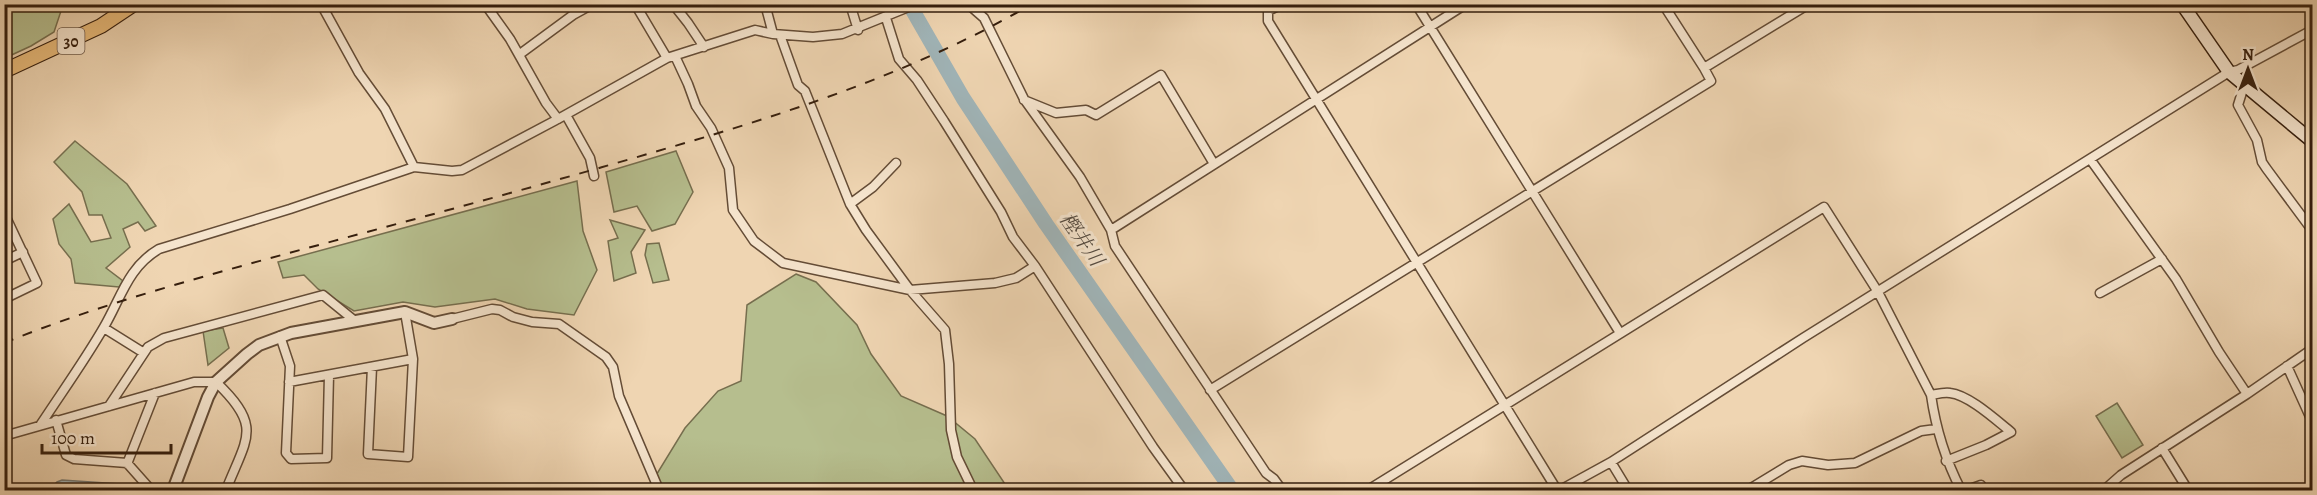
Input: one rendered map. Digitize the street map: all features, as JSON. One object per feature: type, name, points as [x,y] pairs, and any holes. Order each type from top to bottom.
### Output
[{"type":"main road","name":"30","points":[[4,71],[101,26],[134,4]]},
{"type":"main road","points":[[2182,4],[2229,72],[2313,141]]},
{"type":"street","points":[[321,4],[359,74],[385,109],[414,167]]},
{"type":"street","points":[[485,4],[520,54],[546,103],[562,117],[590,158],[594,176]]},
{"type":"street","points":[[520,54],[573,15],[593,4]]},
{"type":"street","points":[[635,4],[688,84],[696,106],[711,128],[729,168],[733,210],[754,241],[783,263],[910,290],[995,284],[1016,278],[1035,266]]},
{"type":"street","points":[[673,4],[704,47]]},
{"type":"street","points":[[765,4],[798,85],[805,91],[850,204],[910,290],[945,330],[950,364],[953,444],[973,490]]},
{"type":"street","points":[[850,4],[858,30]]},
{"type":"street","points":[[41,424],[104,328],[133,271],[140,262],[159,249],[290,210],[414,167],[462,170],[671,57],[748,31],[826,37],[858,30],[916,4]]},
{"type":"street","points":[[968,4],[984,18],[1024,99],[1080,177],[1111,230],[1115,246],[1266,473],[1282,490]]},
{"type":"street","points":[[1282,4],[1268,11],[1268,21],[1416,264],[1559,490],[1611,462],[2229,72],[2238,70],[2313,30]]},
{"type":"street","points":[[1416,4],[1620,333]]},
{"type":"street","points":[[1111,230],[1466,4]]},
{"type":"street","points":[[1210,390],[1711,81],[1663,4]]},
{"type":"street","points":[[1704,68],[1809,4]]},
{"type":"street","points":[[889,17],[899,59],[917,80],[939,113],[1001,212],[1013,237],[1035,266],[1153,447],[1184,490]]},
{"type":"street","points":[[1024,99],[1056,113],[1086,111],[1096,115],[1161,75],[1214,164]]},
{"type":"street","points":[[2244,86],[2238,105],[2257,140],[2262,162],[2313,230]]},
{"type":"street","points":[[2090,159],[2176,279],[2247,394]]},
{"type":"street","points":[[850,204],[873,187],[896,163]]},
{"type":"street","points":[[1368,490],[1824,207],[1878,292],[1930,395],[1936,429],[1946,461],[1961,490]]},
{"type":"street","points":[[4,213],[37,283],[4,298]]},
{"type":"street","points":[[4,261],[23,252]]},
{"type":"street","points":[[2100,293],[2162,259]]},
{"type":"street","points":[[109,406],[144,353],[156,341],[164,338],[323,295],[356,321]]},
{"type":"street","points":[[173,490],[208,397],[216,382],[247,354],[280,336],[405,312],[434,323],[492,309],[532,322],[559,324],[606,357],[613,367],[619,396],[659,490]]},
{"type":"street","points":[[372,368],[368,454],[408,457],[413,359],[405,312]]},
{"type":"street","points":[[104,328],[144,353]]},
{"type":"street","points":[[280,336],[290,366],[286,453],[291,459],[327,458],[329,375]]},
{"type":"street","points":[[2104,490],[2121,475],[2313,349]]},
{"type":"street","points":[[289,382],[413,359]]},
{"type":"street","points":[[2287,366],[2313,421]]},
{"type":"street","points":[[4,436],[194,382],[216,382],[236,401],[243,412],[247,430],[246,440],[226,490]]},
{"type":"street","points":[[127,464],[154,393]]},
{"type":"street","points":[[1930,395],[1950,393],[1959,396],[1977,406],[2011,432],[1946,461]]},
{"type":"street","points":[[56,420],[66,455],[74,459],[127,464],[151,490]]},
{"type":"street","points":[[1748,490],[1802,461],[1828,465],[1855,464],[1921,431],[1936,429]]},
{"type":"street","points":[[2162,448],[2188,490]]},
{"type":"street","points":[[1611,462],[1628,490]]},
{"type":"street","points":[[1967,490],[1981,485],[1984,490]]},
{"type":"green space","points":[[5,4],[63,5],[54,32],[5,58]]},
{"type":"green space","points":[[75,141],[127,184],[156,226],[145,231],[138,222],[123,229],[130,247],[106,268],[123,281],[119,287],[75,283],[71,259],[59,244],[53,219],[69,204],[91,242],[111,238],[102,215],[89,215],[82,192],[54,162]]},
{"type":"green space","points":[[676,151],[693,192],[675,224],[652,231],[637,206],[614,212],[606,172]]},
{"type":"green space","points":[[577,181],[583,231],[597,270],[574,315],[527,309],[495,299],[435,307],[403,302],[354,311],[318,289],[304,275],[283,278],[278,262]]},
{"type":"green space","points":[[610,220],[645,230],[631,252],[636,273],[614,281],[608,241],[618,238]]},
{"type":"green space","points":[[659,243],[669,280],[653,283],[645,255],[647,244]]},
{"type":"green space","points":[[796,274],[816,282],[857,325],[871,354],[901,396],[947,416],[975,439],[1009,490],[647,490],[685,428],[718,391],[741,381],[747,305]]},
{"type":"green space","points":[[223,328],[229,348],[208,365],[203,331]]},
{"type":"green space","points":[[2117,403],[2143,445],[2122,458],[2096,416]]},
{"type":"water","points":[[62,480],[120,484],[129,490],[49,490]]},
{"type":"waterway","name":"樫井川","points":[[909,4],[963,98],[1046,224],[1232,490]]},
{"type":"railway","points":[[4,343],[77,316],[225,270],[484,200],[761,120],[900,69],[989,28],[1032,4]]}]
